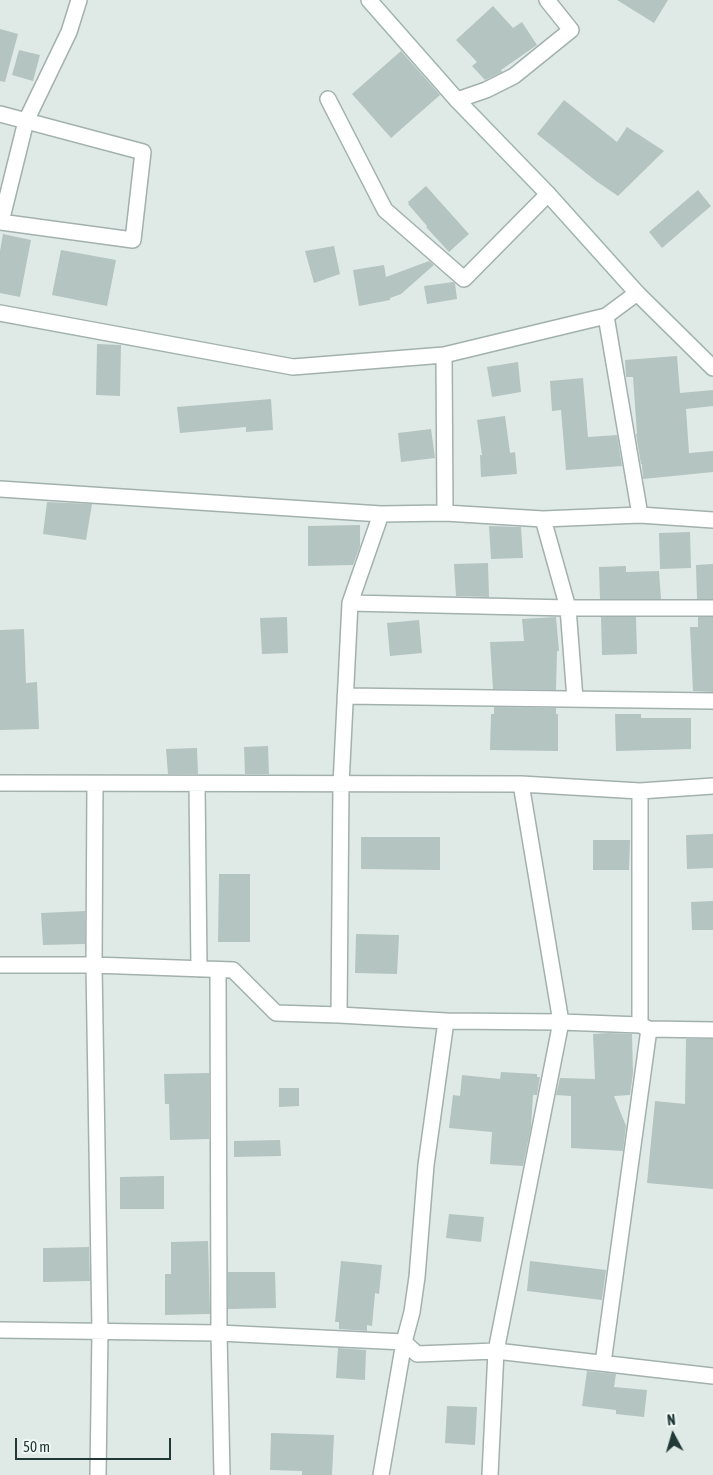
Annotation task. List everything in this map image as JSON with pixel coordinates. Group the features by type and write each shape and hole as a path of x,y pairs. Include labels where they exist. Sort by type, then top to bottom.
{"street":[{"path":"0,114 26,121 143,152 133,240 0,222 26,121 69,32 79,0"},
{"path":"369,0 457,100 548,194 637,293 713,368"},
{"path":"457,100 486,90 514,76 571,30 548,0"},
{"path":"328,99 385,210 464,279 548,194"},
{"path":"0,313 293,367 444,355 606,316 637,293"},
{"path":"606,316 640,515"},
{"path":"444,355 445,513"},
{"path":"0,489 381,514 445,513 543,518 640,515 713,520"},
{"path":"339,1015 341,784 350,603 381,514"},
{"path":"543,518 568,608 575,699"},
{"path":"350,603 568,608 713,608"},
{"path":"345,696 713,702"},
{"path":"0,784 521,784 640,791 713,786"},
{"path":"95,784 94,965 100,1331 98,1475"},
{"path":"197,784 199,969"},
{"path":"490,1475 496,1351 561,1022 521,784"},
{"path":"603,1363 645,1027 640,791"},
{"path":"0,965 94,965 233,970 276,1013 446,1021 561,1022 713,1030"},
{"path":"218,970 219,1333 222,1475"},
{"path":"381,1475 404,1342 412,1312 418,1277 426,1164 446,1021"},
{"path":"0,1330 219,1333 404,1342 417,1354 496,1351 713,1376"}],"building":[{"path":"617,0 668,0 654,23"},
{"path":"493,6 513,28 522,22 537,45 501,70 502,72 485,80 472,66 477,62 456,40"},
{"path":"0,29 18,34 5,82 0,81"},
{"path":"19,50 40,55 33,81 12,75"},
{"path":"401,51 440,95 391,138 352,94"},
{"path":"564,100 617,142 627,127 664,151 618,196 537,134"},
{"path":"426,186 469,234 449,252 408,204"},
{"path":"698,190 711,206 662,248 649,232"},
{"path":"3,234 31,240 20,297 0,293 0,251"},
{"path":"334,246 340,274 314,283 305,251"},
{"path":"61,250 116,260 107,306 52,295"},
{"path":"429,261 434,265 401,294 390,298 390,300 359,306 353,270 384,265 386,277"},
{"path":"455,283 457,299 427,304 424,286"},
{"path":"97,344 121,345 120,396 96,395"},
{"path":"677,356 680,393 713,390 713,406 686,409 689,453 713,451 713,472 643,479 636,434 633,377 626,377 625,360"},
{"path":"518,362 521,392 492,397 487,367"},
{"path":"583,378 588,437 617,435 622,466 566,470 561,410 552,411 550,381"},
{"path":"271,399 273,430 246,432 246,427 180,433 177,407"},
{"path":"505,416 510,453 515,452 517,474 481,477 480,455 482,455 477,420"},
{"path":"431,429 435,458 401,462 398,433"},
{"path":"47,502 92,504 86,540 43,534"},
{"path":"360,525 360,546 353,565 308,566 308,526"},
{"path":"489,526 521,527 523,558 491,559"},
{"path":"690,532 691,568 660,569 659,533"},
{"path":"488,563 489,597 456,596 454,564"},
{"path":"713,564 713,599 697,599 696,565"},
{"path":"626,566 626,572 659,571 661,599 600,599 599,567"},
{"path":"287,617 288,653 262,654 260,618"},
{"path":"556,617 559,651 557,651 556,690 493,689 490,642 524,641 522,619"},
{"path":"601,617 636,617 637,654 602,655"},
{"path":"698,617 713,617 713,692 693,691 690,627 698,627"},
{"path":"419,620 422,653 390,656 387,623"},
{"path":"24,629 26,683 37,682 39,729 0,730 0,630"},
{"path":"494,707 556,708 556,714 558,714 558,751 490,750 491,714 494,714"},
{"path":"615,714 641,714 641,718 691,718 691,749 616,751"},
{"path":"268,746 269,774 245,774 244,747"},
{"path":"197,748 198,774 168,774 166,749"},
{"path":"713,834 713,868 687,869 686,835"},
{"path":"361,837 440,837 440,870 361,869"},
{"path":"593,840 630,840 629,870 593,870"},
{"path":"219,874 250,874 250,942 218,942"},
{"path":"713,901 713,930 692,930 691,902"},
{"path":"85,911 85,944 43,945 41,913"},
{"path":"356,934 399,935 397,974 355,973"},
{"path":"593,1034 632,1034 633,1073 630,1095 614,1096 626,1126 623,1151 571,1148 571,1096 556,1095 560,1078 595,1079"},
{"path":"686,1039 713,1039 713,1189 647,1183 655,1101 685,1104"},
{"path":"501,1072 537,1074 537,1077 540,1077 537,1095 533,1095 531,1127 523,1166 490,1164 492,1132 449,1128 453,1095 460,1096 462,1075 500,1079"},
{"path":"209,1073 209,1139 170,1140 169,1104 165,1104 164,1074"},
{"path":"279,1088 299,1088 299,1106 279,1107"},
{"path":"280,1140 281,1156 234,1157 234,1141"},
{"path":"164,1176 164,1209 120,1209 120,1177"},
{"path":"449,1214 484,1217 481,1242 446,1238"},
{"path":"208,1241 210,1314 165,1315 165,1274 171,1274 171,1242"},
{"path":"89,1247 90,1281 43,1282 43,1248"},
{"path":"341,1261 382,1265 379,1294 375,1293 372,1326 367,1325 367,1331 339,1329 339,1322 335,1322"},
{"path":"530,1261 606,1270 602,1300 527,1291"},
{"path":"228,1272 275,1272 276,1308 228,1309"},
{"path":"338,1348 366,1350 365,1380 336,1378"},
{"path":"587,1371 616,1374 614,1387 647,1390 644,1417 616,1414 616,1410 582,1406"},
{"path":"447,1406 477,1407 475,1445 445,1443"},
{"path":"271,1433 334,1435 332,1475 302,1475 302,1471 270,1470"}]}
